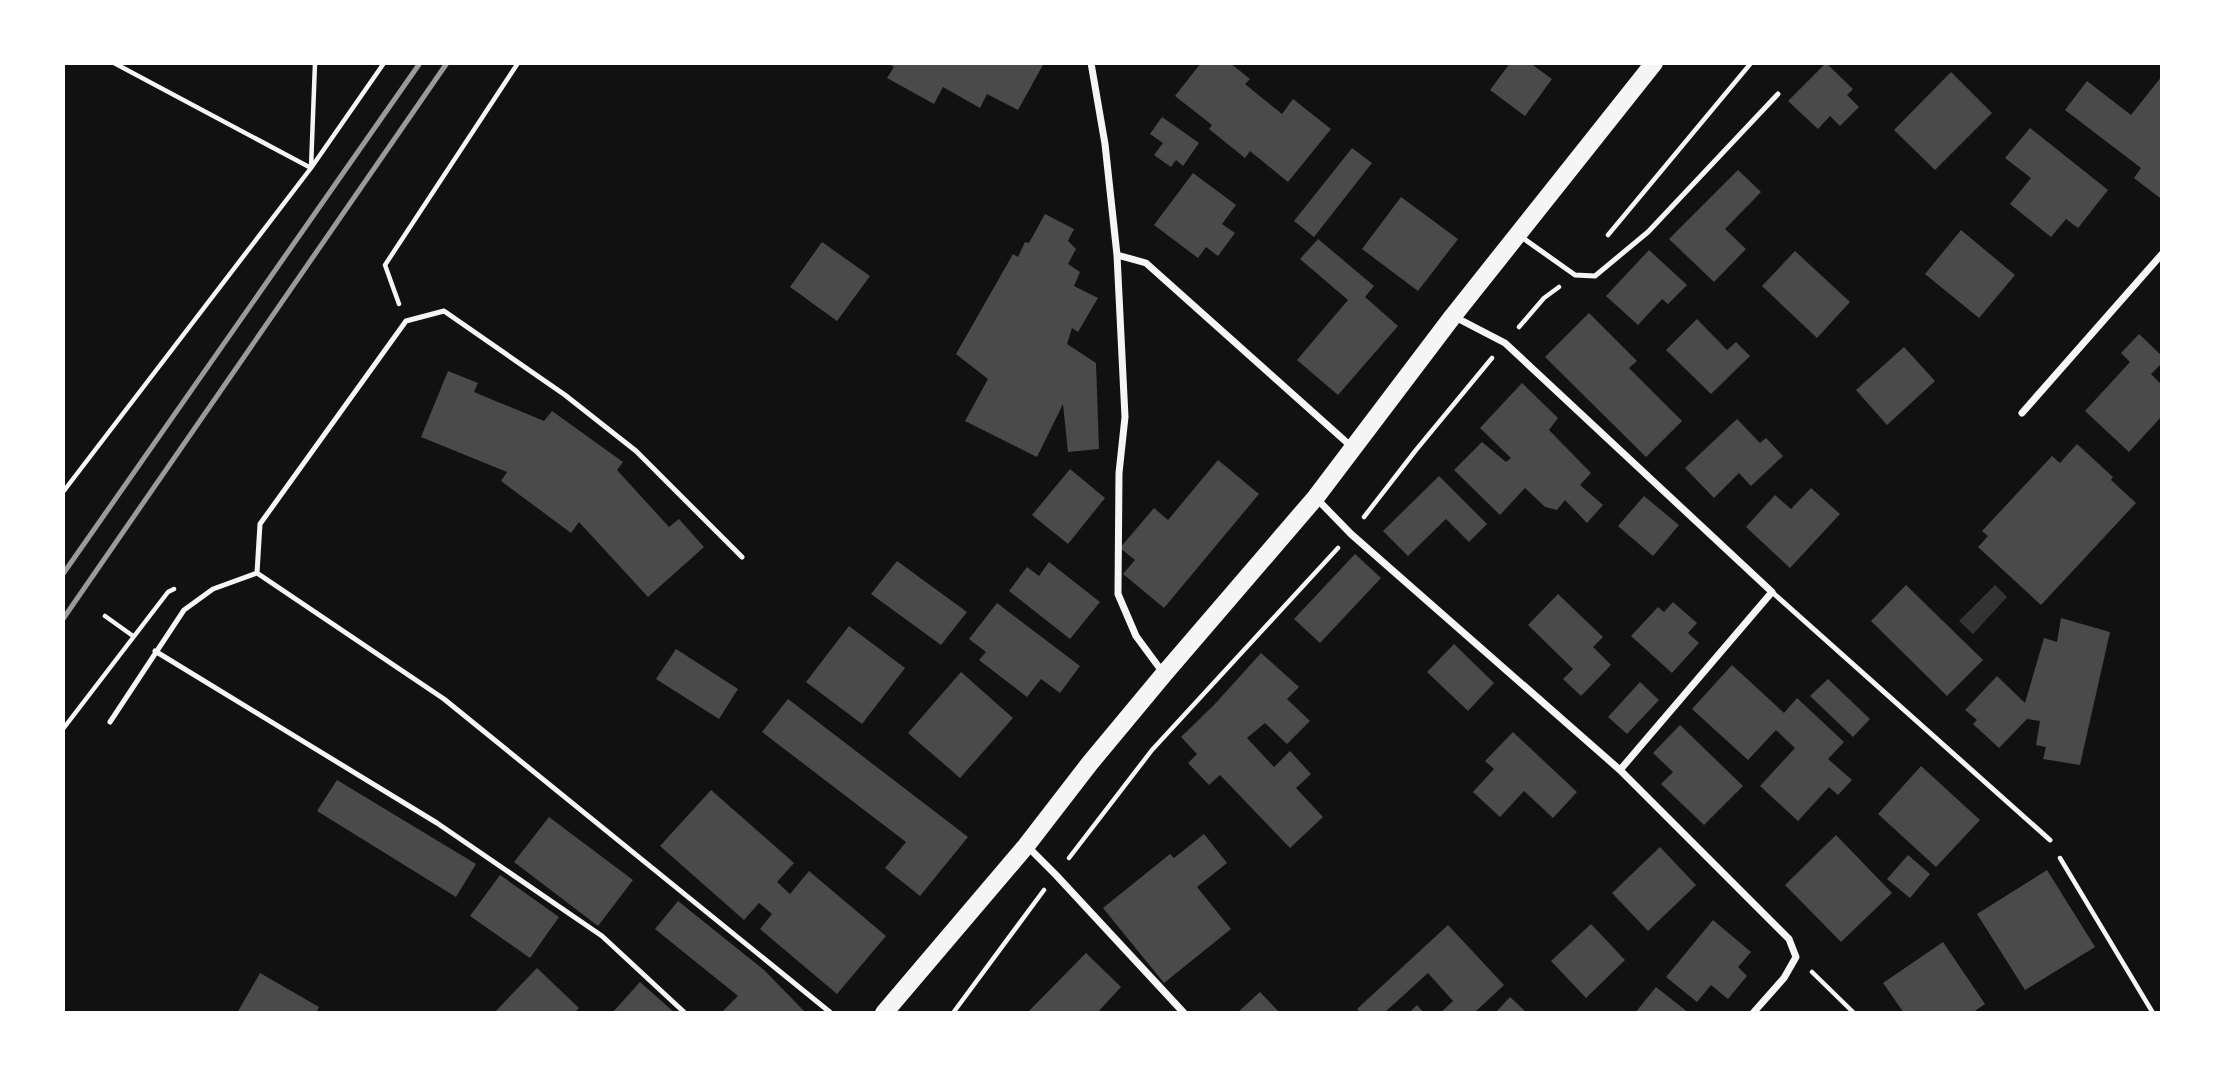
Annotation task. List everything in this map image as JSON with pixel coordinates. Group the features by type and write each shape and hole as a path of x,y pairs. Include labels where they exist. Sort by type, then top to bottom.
{"main road":[{"path":"884,1013 1026,846 1164,674 1316,497 1453,316 1654,63"}],"street":[{"path":"1091,63 1105,144 1117,255 1125,417 1119,473 1118,594 1136,636 1164,674"},
{"path":"2022,413 2162,254"},
{"path":"1117,255 1146,263 1353,449"},
{"path":"1453,316 1505,343 1772,592 1620,770"},
{"path":"1316,497 1351,534 1620,770 1789,939 1796,957 1784,978 1753,1013"},
{"path":"1026,846 1184,1013"}],"lane":[{"path":"1518,234 1575,275 1595,276 1648,232 1779,94"},
{"path":"257,573 260,524 406,321 444,311 565,395 636,451 742,557"},
{"path":"110,722 184,610 213,589 257,573"},
{"path":"257,573 444,699 831,1013"},
{"path":"1772,592 2050,841"},
{"path":"155,651 437,823 601,936 685,1013"}],"path":[{"path":"114,63 311,169"},
{"path":"311,169 315,63"},
{"path":"63,492 311,169 384,63"},
{"path":"406,321 386,265 518,63"},
{"path":"953,1013 1152,750 1351,534 1416,450 1505,343 1544,298 1575,275 1751,63"},
{"path":"105,616 155,651"},
{"path":"2050,841 2153,1013"},
{"path":"1796,957 1854,1013"}],"shaded area":[{"path":"1995,585 2007,597 1973,634 1959,621"}],"building":[{"path":"886,63 1044,63 1018,110 987,94 980,108 943,87 934,104 887,78 894,67"},
{"path":"1201,63 1230,63 1250,79 1245,84 1282,114 1293,99 1331,129 1288,182 1250,151 1245,158 1209,129 1212,125 1175,96"},
{"path":"1510,63 1530,63 1552,79 1525,116 1490,90"},
{"path":"1826,63 1853,89 1847,95 1859,107 1840,126 1830,116 1818,129 1788,101"},
{"path":"1951,72 1992,113 1935,170 1894,130"},
{"path":"2162,76 2160,198 2134,178 2141,168 2065,110 2087,81 2131,115"},
{"path":"1162,117 1199,143 1183,166 1176,160 1171,167 1154,155 1163,143 1150,134"},
{"path":"2030,128 2108,190 2078,228 2066,219 2051,237 2010,204 2031,178 2005,158"},
{"path":"1352,148 1372,163 1314,237 1294,221"},
{"path":"1738,170 1761,192 1725,229 1746,249 1714,282 1669,239"},
{"path":"1193,173 1236,205 1222,224 1235,233 1218,256 1206,247 1198,258 1154,225"},
{"path":"1401,197 1458,239 1418,291 1362,249"},
{"path":"1045,214 1074,229 1068,241 1076,249 1068,264 1080,272 1074,286 1098,298 1078,332 1072,328 1067,344 1096,363 1099,449 1068,452 1063,404 1037,457 965,421 988,379 956,354 1013,254 1018,257"},
{"path":"1961,230 2015,275 1979,318 1925,274"},
{"path":"1318,239 1374,286 1365,297 1398,326 1338,395 1297,360 1348,300 1300,259"},
{"path":"822,242 870,276 837,321 790,287"},
{"path":"1649,250 1687,285 1668,304 1662,299 1638,325 1606,296"},
{"path":"1795,251 1850,302 1817,338 1762,286"},
{"path":"1589,313 1637,361 1629,368 1682,421 1646,457 1545,357"},
{"path":"1697,319 1727,350 1736,342 1750,356 1711,394 1666,350"},
{"path":"2139,334 2162,356 2162,363 2151,374 2162,385 2162,416 2129,452 2085,411 2130,362 2121,353"},
{"path":"1904,347 1935,381 1887,425 1856,390"},
{"path":"448,371 478,383 474,392 544,421 552,411 623,462 617,470 669,527 679,519 704,547 648,597 579,522 571,533 501,481 507,472 421,437"},
{"path":"1522,383 1558,418 1549,430 1591,473 1580,485 1603,505 1587,523 1565,500 1557,510 1545,507 1525,488 1500,515 1454,470 1482,442 1506,462 1511,458 1480,428"},
{"path":"1737,419 1760,443 1766,438 1783,456 1751,486 1739,473 1714,498 1685,468"},
{"path":"2077,444 2113,477 2111,480 2136,503 2041,605 1978,547 1988,536 1982,531 2052,456 2060,463"},
{"path":"1218,460 1259,494 1164,608 1123,574 1135,560 1120,548 1154,508 1168,520"},
{"path":"1070,469 1105,498 1068,544 1032,515"},
{"path":"1439,476 1487,524 1469,542 1446,519 1408,556 1383,531"},
{"path":"1811,488 1840,514 1790,568 1746,527 1775,495 1791,509"},
{"path":"1644,496 1679,525 1653,556 1618,526"},
{"path":"1355,554 1381,578 1320,643 1294,619"},
{"path":"897,561 967,612 941,645 871,594"},
{"path":"1049,562 1100,602 1070,639 1009,591 1027,567 1039,576"},
{"path":"1906,585 1983,660 1947,696 1871,621"},
{"path":"1558,594 1603,637 1593,647 1611,665 1581,696 1563,679 1573,669 1528,625"},
{"path":"1673,602 1697,623 1688,633 1699,643 1672,673 1631,636 1658,607 1664,612"},
{"path":"997,603 1080,666 1060,693 1041,679 1027,697 979,660 986,652 969,639"},
{"path":"2061,618 2110,632 2080,765 2043,759 2046,747 2036,745 2040,721 2027,719 1999,748 1973,724 1977,720 1965,710 1997,676 2025,703 2044,638 2057,642"},
{"path":"849,626 905,668 862,724 806,682"},
{"path":"1454,644 1494,683 1468,711 1427,672"},
{"path":"676,649 738,689 719,719 656,679"},
{"path":"1261,653 1299,687 1287,699 1310,721 1287,744 1265,723 1247,738 1274,767 1290,751 1311,774 1296,788 1323,817 1290,848 1220,775 1209,785 1188,763 1197,754 1181,737"},
{"path":"1732,665 1784,713 1797,698 1844,742 1828,759 1852,780 1838,795 1829,787 1798,821 1760,786 1795,748 1776,730 1748,760 1692,709"},
{"path":"961,672 1013,718 960,778 908,733"},
{"path":"1828,679 1870,719 1853,737 1810,696"},
{"path":"1640,682 1659,700 1627,734 1608,717"},
{"path":"788,699 968,837 920,896 885,868 906,842 762,732"},
{"path":"1680,725 1743,786 1704,825 1661,784 1673,772 1653,753"},
{"path":"1513,732 1577,792 1553,818 1524,791 1500,817 1473,792 1494,769 1485,761"},
{"path":"1921,766 1980,820 1936,867 1878,814"},
{"path":"337,780 476,864 456,897 317,811"},
{"path":"711,790 794,863 777,882 790,894 809,871 886,936 837,994 760,929 772,914 759,903 744,920 660,846"},
{"path":"549,817 633,880 598,926 514,862"},
{"path":"1204,834 1227,863 1197,887 1231,929 1164,983 1103,908 1170,854 1174,858"},
{"path":"1836,835 1892,893 1841,942 1785,885"},
{"path":"1660,847 1696,885 1648,931 1612,893"},
{"path":"1908,855 1930,874 1910,898 1887,879"},
{"path":"2047,870 2095,947 2025,990 1977,914"},
{"path":"500,875 559,917 530,958 470,916"},
{"path":"678,901 764,970 806,1013 721,1013 738,996 655,929"},
{"path":"1713,920 1751,952 1738,967 1747,976 1728,999 1711,985 1697,1002 1666,977"},
{"path":"1591,924 1625,960 1586,998 1551,961"},
{"path":"1448,925 1504,985 1474,1013 1440,1013 1453,1001 1428,973 1384,1013 1361,1013 1357,1009"},
{"path":"1943,942 1985,1004 1972,1013 1904,1013 1883,983"},
{"path":"1086,953 1121,987 1097,1013 1027,1013"},
{"path":"537,968 579,1008 574,1013 494,1013"},
{"path":"260,973 319,1007 316,1013 237,1013"},
{"path":"640,982 675,1013 612,1013"},
{"path":"1656,987 1689,1013 1635,1013"},
{"path":"1260,992 1280,1013 1237,1013"},
{"path":"1510,997 1527,1013 1495,1013"},
{"path":"1417,1005 1424,1013 1409,1013"}],"railway":[{"path":"63,574 420,63"},
{"path":"63,619 447,63"}]}
